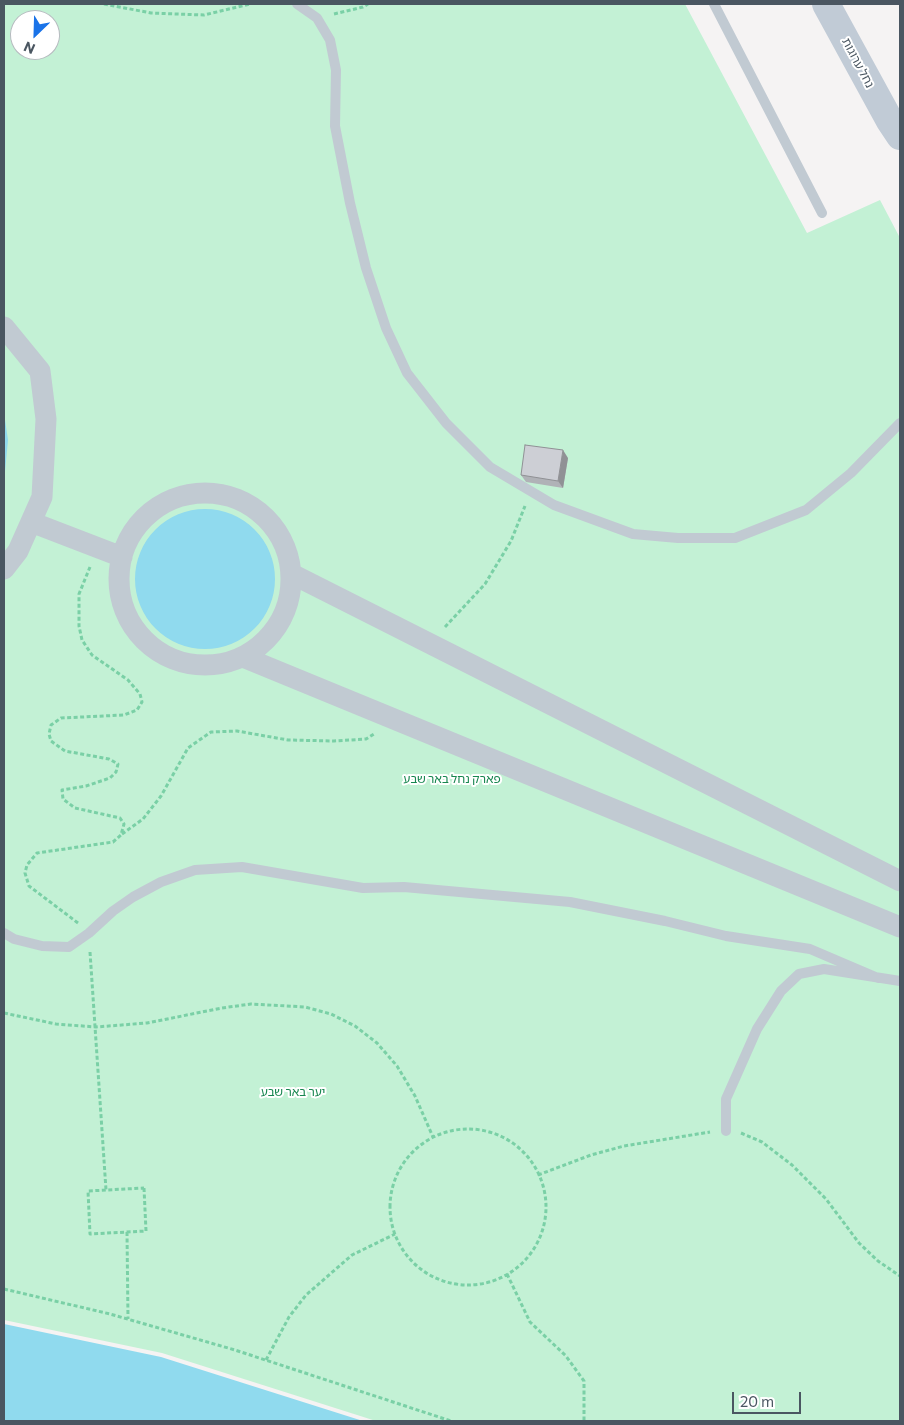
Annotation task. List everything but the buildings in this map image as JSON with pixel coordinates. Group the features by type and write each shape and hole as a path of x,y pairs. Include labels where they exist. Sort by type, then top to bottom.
{"street":[{"name":"נחל ערוגות","path":"826,4 895,129 900,149"},
{"path":"4,327 40,371 46,419 42,497 18,551 4,569"},
{"path":"214,494 240,500 264,516 280,536 288,555 292,574 289,601 278,627 259,647 243,657 224,664 197,665 170,658 147,643 130,622 121,597 119,577 122,557 133,532 162,504 187,495 214,494"},
{"path":"31,522 122,557"},
{"path":"292,574 900,881"},
{"path":"243,657 900,927"}],"lane":[{"path":"297,4 317,18 330,40 336,70 335,126 366,268 386,328 407,373 446,423 490,467 554,505 633,534 678,538 735,538 806,510 851,472 900,423"},
{"path":"714,4 822,213"},
{"path":"4,933 14,939 42,946 69,947 89,934 113,910 134,896 161,882 195,870 242,867 363,888 404,887 570,902 665,921 726,936 810,949 878,978"},
{"path":"726,1131 726,1099 757,1029 781,991 799,974 824,969 900,981"}],"path":[{"path":"104,4 151,13 204,15 250,4"},
{"path":"317,18 363,7 368,4"},
{"path":"430,644 485,584 511,541 532,492"},
{"path":"98,548 79,594 79,626 82,640 92,655 128,680 140,694 142,702 137,710 124,715 61,718 51,725 49,734 51,741 65,751 109,759 118,764 116,772 110,778 86,786 62,790 63,799 75,808 120,818 124,824 122,835"},
{"path":"106,1190 89,934 69,914 29,886 25,874 27,865 37,853 113,842 143,819 161,796 188,748 211,732 237,731 288,740 334,741 366,739 400,721"},
{"path":"4,1012 56,1024 95,1027 147,1023 251,1004 305,1007 331,1014 355,1026 377,1043 397,1066 415,1096 433,1137"},
{"path":"463,1129 481,1130 499,1136 520,1149 538,1175 546,1202 543,1226 533,1250 526,1259 496,1279 472,1284 454,1283 436,1278 415,1264 407,1255 395,1234 390,1211 392,1187 396,1175 410,1154 433,1137 463,1129"},
{"path":"538,1175 583,1158 624,1146 667,1137 726,1131 755,1138 786,1160 820,1193 859,1243 878,1261 900,1276"},
{"path":"144,1188 146,1231 90,1234 88,1191 106,1190 144,1188"},
{"path":"127,1232 128,1319"},
{"path":"266,1360 289,1317 306,1295 352,1255 395,1234"},
{"path":"506,1274 530,1322 566,1356 584,1381 584,1421"},
{"path":"4,1289 128,1319 266,1360 452,1421"}],"green space":[{"name":"פארק נחל באר שבע","path":"4,4 685,4 807,233 880,200 900,238 900,1421 376,1421 162,1353 4,1320"}],"water":[{"path":"4,413 8,440 4,482"},
{"path":"205,509 232,515 244,521 254,530 263,540 269,552 275,579 269,606 263,618 254,628 244,637 232,643 205,649 178,643 166,637 156,628 147,618 141,606 135,579 141,552 147,540 156,530 166,521 178,515"},
{"path":"4,1324 161,1357 363,1421 4,1421"}],"park label":[{"name":"יער באר שבע","path":"293,1092"}]}
